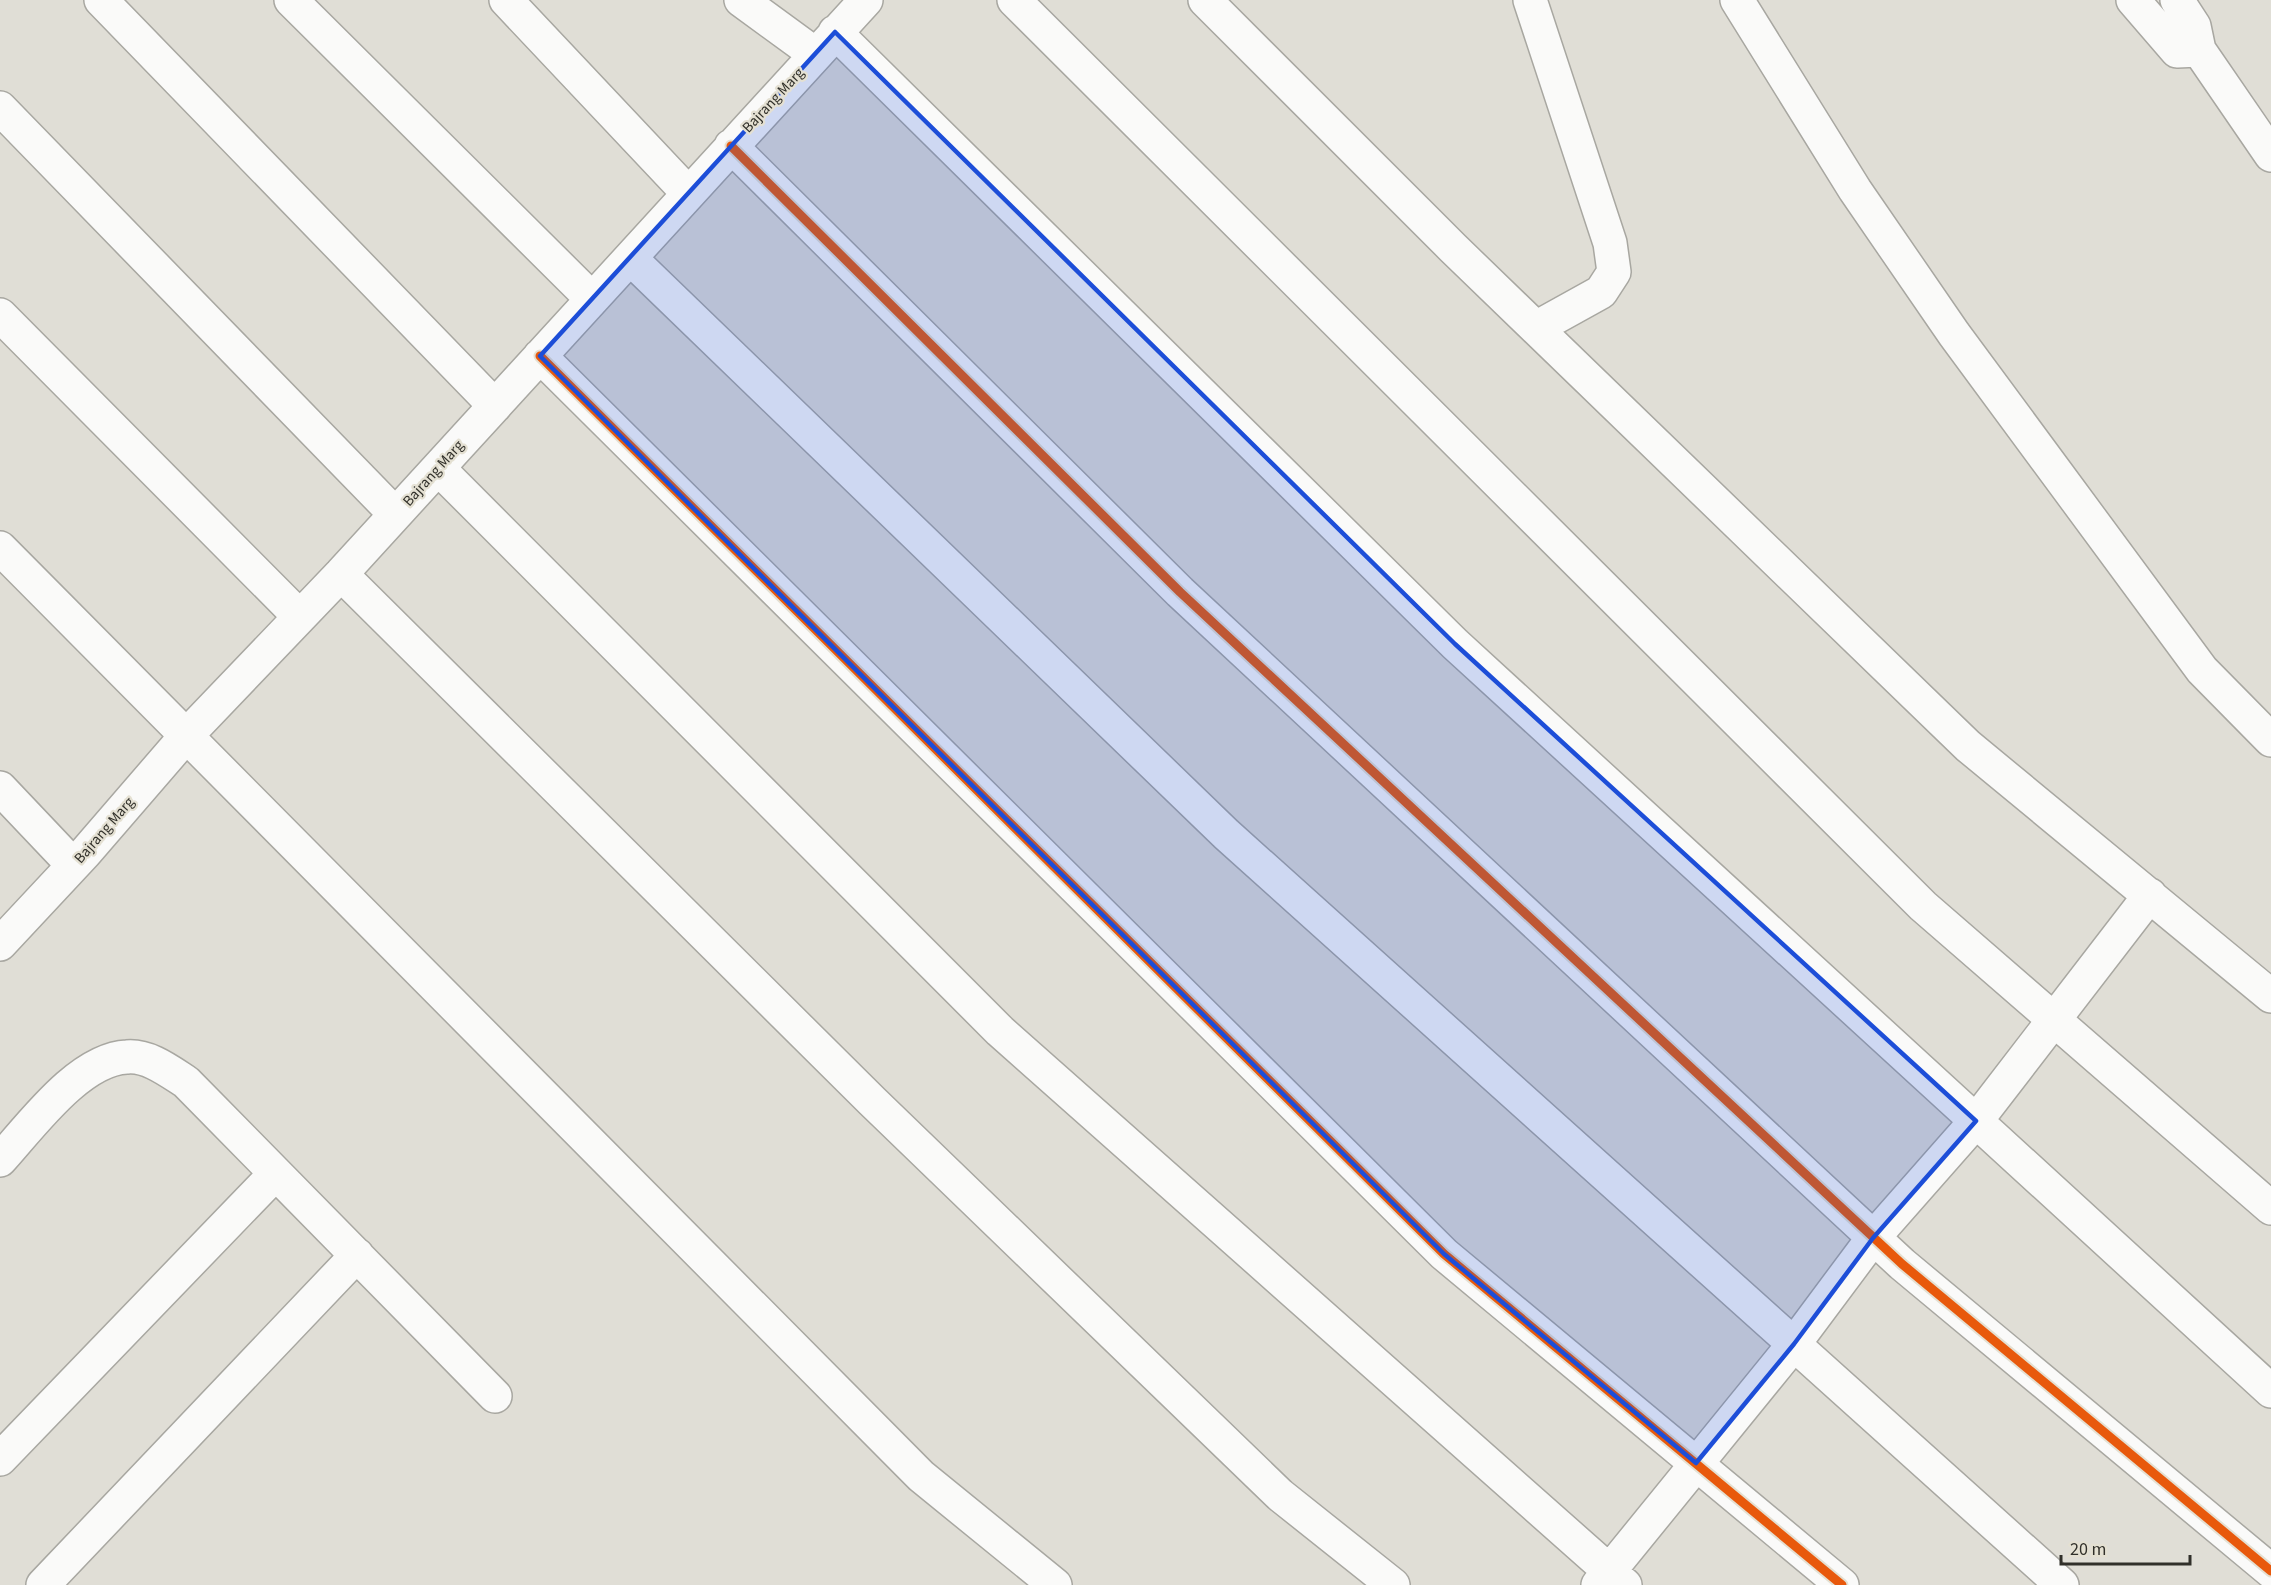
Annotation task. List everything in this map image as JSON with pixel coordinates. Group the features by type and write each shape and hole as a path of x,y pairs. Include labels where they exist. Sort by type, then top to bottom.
{"street":[{"path":"100,0 495,406"},
{"path":"291,0 592,299"},
{"path":"506,0 688,194"},
{"path":"741,0 825,43 1455,644 2271,1391"},
{"name":"Bajrang Marg","path":"0,944 186,736 341,574 866,0"},
{"path":"1014,0 1923,906 2271,1208"},
{"path":"1205,0 1536,328 1968,746 2271,996"},
{"path":"1530,0 1610,243 1614,272 1601,292 1536,328"},
{"path":"1737,0 1855,190 1954,334 2202,670 2271,740"},
{"path":"2133,0 2177,51 2199,50"},
{"path":"2177,0 2194,26 2199,50 2271,155"},
{"path":"0,108 395,514"},
{"path":"731,146 1180,592 1902,1264 2271,1571 2268,1585"},
{"path":"630,258 1226,834 2062,1585"},
{"path":"0,315 299,616"},
{"path":"540,356 1444,1254 1842,1585"},
{"path":"438,468 1000,1031 1611,1580 1696,1463 1794,1344 1874,1238 1976,1121 2150,895"},
{"path":"0,548 921,1476 1055,1585"},
{"path":"341,574 872,1101 1263,1479 1393,1585"},
{"path":"0,788 73,865"},
{"path":"0,1160 71,1083 100,1063 129,1056 158,1064 186,1082 495,1396"},
{"path":"0,1459 275,1174"},
{"path":"43,1585 357,1255"}],"highlighted area":[{"path":"835,32 1455,644 1976,1121 1873,1238 1794,1344 1696,1463 1444,1254 540,356"}],"cycle path":[{"path":"731,146 1180,592 1902,1264 2271,1571"},
{"path":"540,356 1444,1254 1842,1585"}]}
